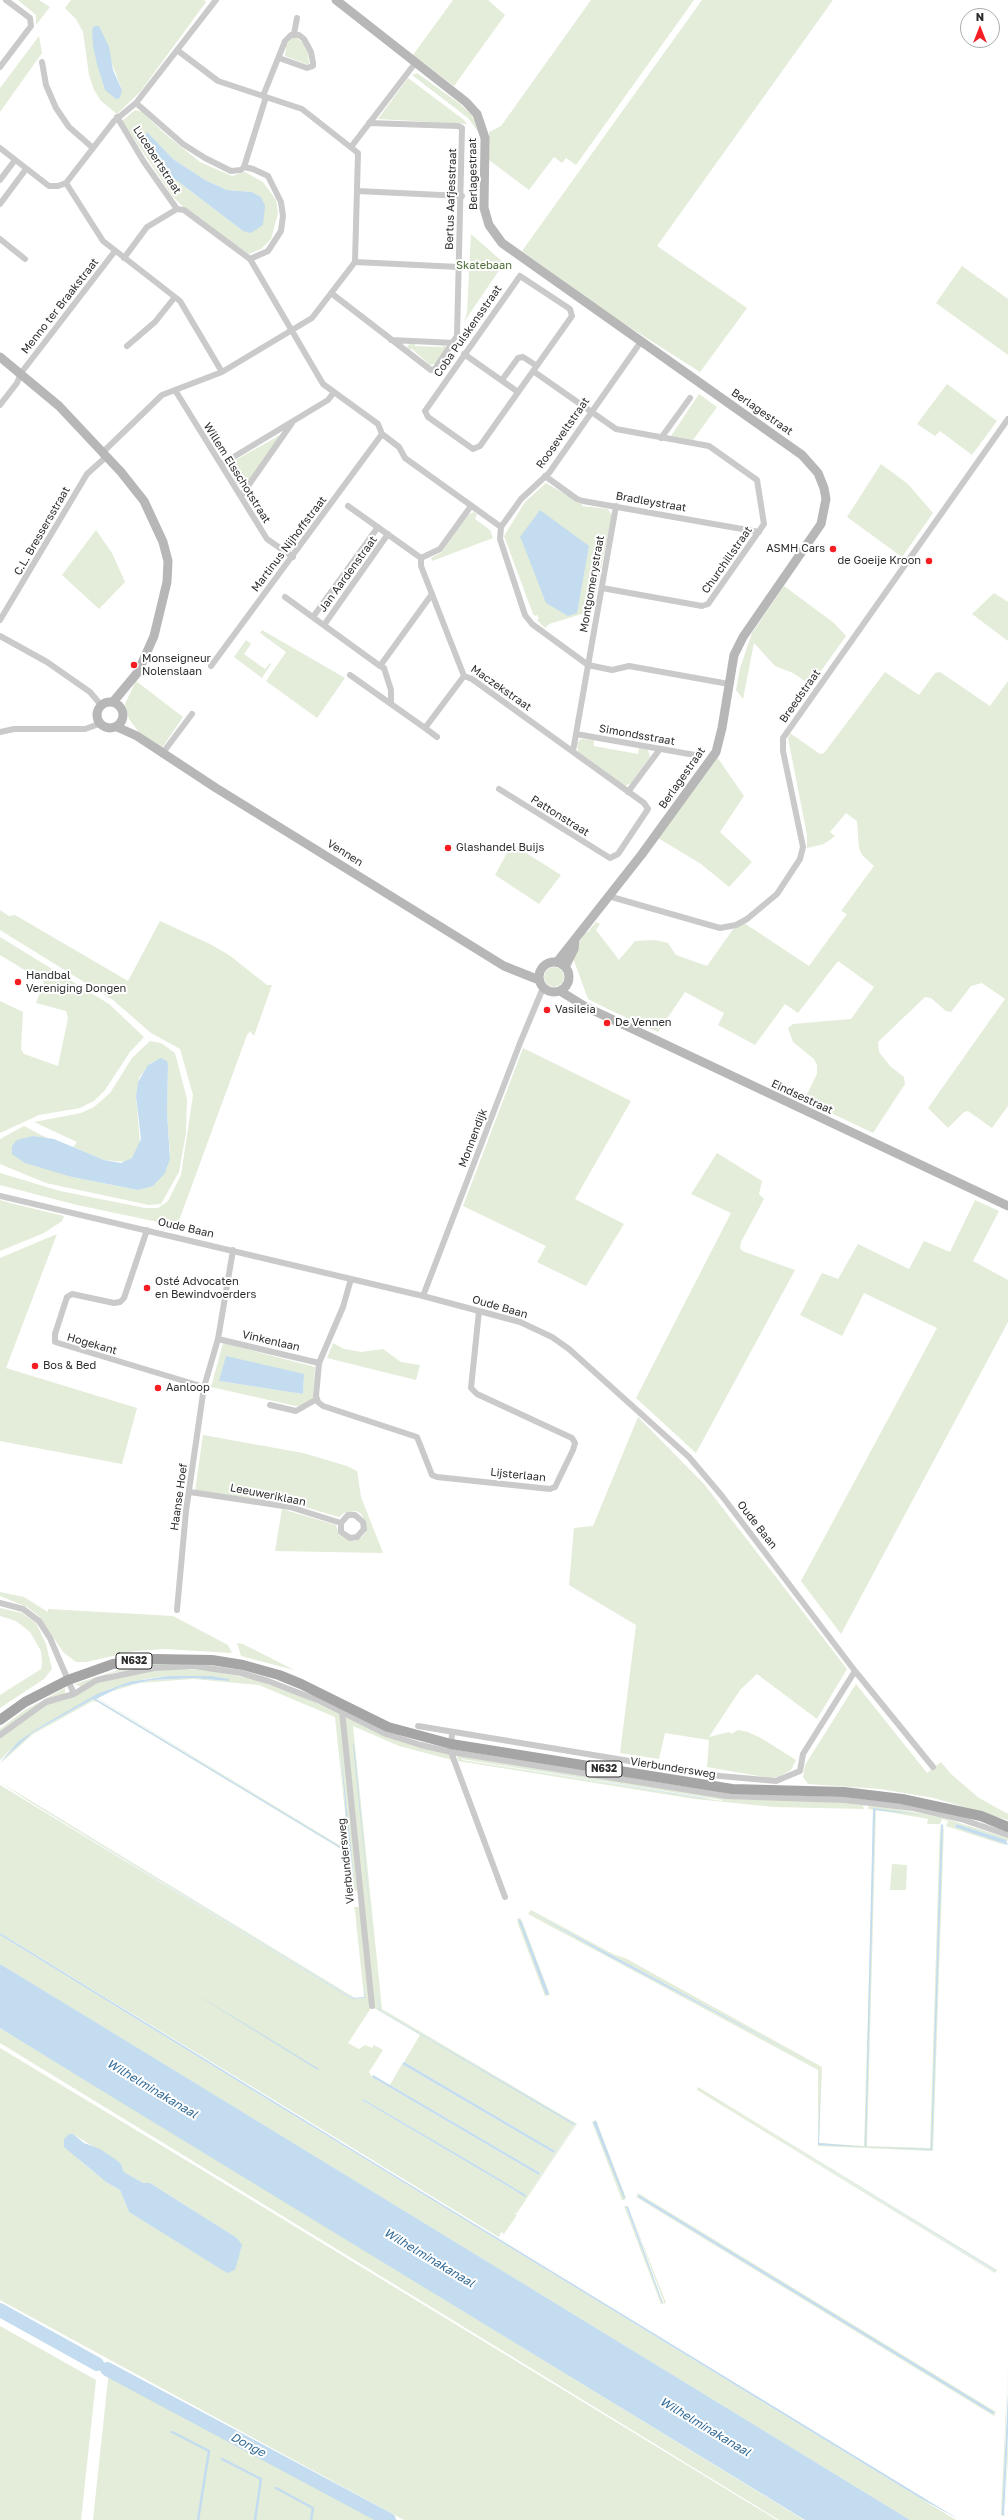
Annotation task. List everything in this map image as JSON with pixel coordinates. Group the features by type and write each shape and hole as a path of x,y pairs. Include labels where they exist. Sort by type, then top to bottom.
{"main road":[{"name":"Vierbundersweg","path":"0,1720 25,1702 68,1680 113,1664 154,1659 203,1659 260,1669 301,1684 341,1708 451,1748 732,1789 844,1792 902,1799 981,1816 1008,1827"}],"street":[{"path":"0,67 31,26 30,18 6,0"},
{"path":"0,148 49,186 58,186 66,183 117,117 136,103 216,0"},
{"name":"Berlagestraat","path":"336,0 466,102 480,120 485,138 484,208 486,218 495,234 510,249 640,343 802,455 818,472 824,488 826,499 821,524 743,637 734,655 722,728 716,752 642,854 575,940 561,965"},
{"path":"244,167 265,97 285,41 294,34 298,18"},
{"path":"279,58 306,68 313,66 310,48 304,39 294,34"},
{"path":"177,50 218,81 302,109 358,153 355,262 459,267"},
{"path":"42,62 46,85 56,108 69,127 93,148"},
{"path":"350,147 416,62"},
{"path":"136,103 183,144 205,158 231,171 241,170 244,167 254,168 268,176 281,202 283,216 281,231 276,242 268,251 250,259"},
{"name":"Lucebertstraat","path":"117,117 144,162 177,209 184,210 250,259 323,384 378,424 382,434 399,447 405,458 501,527"},
{"name":"Bertus Aafjesstraat","path":"368,123 458,126 462,128 462,196 457,336 454,342"},
{"path":"0,180 15,160"},
{"path":"0,204 26,169"},
{"path":"66,183 102,242 180,301 222,372"},
{"path":"357,191 462,196"},
{"path":"124,258 147,227 177,209"},
{"path":"0,240 25,259"},
{"name":"Menno ter Braakstraat","path":"0,405 17,383 21,373 115,251"},
{"name":"C.L. Bressersstraat","path":"0,620 87,474 156,399 222,372 312,318 355,262"},
{"name":"Coba Pulskensstraat","path":"518,392 477,449 470,447 425,413 425,408 520,276 573,312 535,369"},
{"path":"330,293 391,340 454,342"},
{"path":"127,346 155,322 175,297"},
{"name":"Coba Pulskensstraat","path":"391,340 433,370 454,342"},
{"name":"Rooseveltstraat","path":"501,527 520,499 546,476 590,411 640,343"},
{"path":"464,354 518,392 535,369"},
{"path":"0,357 21,373 58,406 105,454 147,507 163,542 168,561 166,592 154,636 138,672 126,688 113,702 101,705 96,714 99,724 108,729 117,727 123,719 121,707 126,688"},
{"name":"Churchillstraat","path":"502,380 518,358 523,357 535,369 616,429 709,446 757,480 764,524 708,604 702,606 602,588"},
{"name":"Willem Elsschotstraat","path":"175,390 217,461 222,464 267,539 293,557"},
{"path":"222,464 328,400 334,392"},
{"path":"661,438 690,398"},
{"name":"Breedstraat","path":"608,896 720,928 736,925 747,919 777,894 800,859 803,847 783,750 783,738 1008,419"},
{"path":"241,496 293,421"},
{"name":"Martinus Nijhoffstraat","path":"211,666 293,557 382,434"},
{"name":"Bradleystraat","path":"546,476 577,499 759,532"},
{"path":"348,506 421,558 440,549 471,506"},
{"name":"Montgomerystraat","path":"588,665 616,506"},
{"name":"Jan Aardenstraat","path":"313,617 378,527"},
{"path":"501,527 500,539 525,615 538,628 588,665 612,670 629,666 729,684"},
{"name":"Jan Aardenstraat","path":"324,625 388,534"},
{"name":"Maczekstraat","path":"421,558 421,566 464,676 472,679 647,806 647,814 618,854 610,858"},
{"path":"380,666 432,594"},
{"path":"284,597 384,668 392,690 391,704"},
{"path":"0,636 47,662 90,692 101,705"},
{"path":"573,751 588,665"},
{"path":"350,675 437,737"},
{"path":"425,728 464,676"},
{"path":"113,702 121,707"},
{"path":"162,754 192,714"},
{"name":"Vennen","path":"123,719 137,736"},
{"path":"0,732 14,729 85,729 99,724"},
{"name":"Vennen","path":"117,727 137,736 162,754 504,966 541,984"},
{"name":"Simondsstraat","path":"576,734 695,755"},
{"path":"628,792 660,749"},
{"name":"Pattonstraat","path":"499,789 610,858"},
{"path":"516,971 542,968 549,963 561,965 569,975 568,984 560,991 549,992 541,984 542,968"},
{"name":"Monnendijk","path":"423,1296 520,1043 541,984"},
{"name":"Eindsestraat","path":"568,984 586,1007"},
{"name":"Eindsestraat","path":"560,991 586,1007 1008,1206"},
{"name":"Oude Baan","path":"0,1196 423,1296 520,1322 552,1337 569,1349 659,1428 689,1457 722,1496 855,1671 933,1767"},
{"name":"Hogekant","path":"147,1230 124,1298 120,1302 114,1303 72,1294 67,1297 55,1334 55,1342 204,1387"},
{"name":"Haanse Hoef","path":"177,1610 190,1492 204,1387 218,1339 233,1250"},
{"path":"270,1405 296,1411 317,1399 319,1363 343,1307 351,1279"},
{"name":"Lijsterlaan","path":"317,1399 323,1406 418,1437 432,1475 437,1477 550,1489 555,1487 573,1450 575,1443 572,1438 477,1394 471,1388 479,1311"},
{"name":"Vinkenlaan","path":"218,1339 319,1363"},
{"name":"Leeuweriklaan","path":"190,1492 290,1507 341,1523"},
{"path":"0,1603 23,1609 39,1621 50,1638 74,1694"},
{"name":"Vierbundersweg","path":"0,1735 46,1702 74,1694 97,1680 154,1668 194,1666 241,1673 268,1681 341,1708 372,2006"},
{"name":"Vierbundersweg","path":"418,1726 452,1733 737,1778 776,1781 789,1774 797,1772 801,1767 803,1754 855,1671"},
{"path":"452,1733 451,1748 505,1897"},
{"name":"Vierbundersweg","path":"451,1748 726,1796 845,1800 913,1808 961,1819 1008,1835"}],"green space":[{"path":"18,0 39,0 50,7 36,25 36,15"},
{"path":"71,0 204,0 206,2 140,92 117,114 101,101 94,90 89,75 83,32 76,19 65,8","holes":["93,46 111,61 122,90"]},
{"path":"453,0 488,0 505,15 454,86 413,55"},
{"path":"591,0 694,0 576,165 566,158 562,163 554,157 529,190 489,160 489,132 501,126"},
{"path":"702,0 833,0 657,246 747,308 700,372 609,314 522,251"},
{"path":"39,36 42,53 0,112 0,88"},
{"path":"292,38 297,38 303,43 308,53 309,65 285,56 286,45"},
{"path":"417,73 460,104 472,115 479,133 468,118 412,75"},
{"path":"408,78 464,120 467,124 378,119"},
{"path":"135,110 142,112 164,133 200,162 232,176 245,172 263,182 276,200 278,213 271,239 261,249 249,254 189,212 173,197 122,121","holes":["148,133 173,159 205,180 227,190 252,192 261,197 243,231 171,176 145,139"]},
{"name":"Skatebaan","path":"471,234 504,263 464,322 467,313"},
{"path":"962,266 1008,299 1008,355 936,303"},
{"path":"410,344 415,344 415,346 443,347 443,345 447,347 437,363 430,365 412,349 409,350 407,346"},
{"path":"947,384 997,421 972,455 940,431 935,436 917,424"},
{"path":"699,394 717,407 693,440 671,436"},
{"path":"276,435 280,437 244,487 239,487 229,470 230,463 277,437"},
{"path":"881,464 908,484 933,513 902,557 847,517"},
{"path":"546,483 582,504 582,506 608,509 612,516 592,611 549,624 545,628 537,620 539,618 537,615 535,616 533,614 504,536 525,502"},
{"path":"474,512 477,514 475,519 490,530 493,538 432,561 431,558 442,552 468,515"},
{"path":"96,530 112,553 125,582 99,609 62,575"},
{"path":"784,586 834,623 846,636 811,685 793,673 775,666 754,643 743,699 736,690 740,668 752,633"},
{"path":"994,593 1008,602 1008,641 972,614"},
{"path":"262,630 345,678 317,718 266,681 286,652 260,633"},
{"path":"246,640 251,644 244,654 265,669 270,663 271,664 262,678 234,657"},
{"path":"885,672 919,695 935,673 940,672 990,706 1008,681 1008,1106 992,1128 968,1111 964,1112 948,1128 928,1108 1005,999 982,983 971,986 951,1012 946,1011 931,998 925,997 878,1042 879,1052 890,1066 904,1077 905,1084 873,1133 804,1100 817,1074 817,1065 814,1059 793,1042 788,1028 793,1024 851,1019 874,987 838,961 798,1013 785,1004 755,1045 718,1025 724,1013 685,992 658,1032 610,1010 588,999 573,958 584,933 588,932 596,922 600,924 596,930 619,960 635,941 655,940 668,943 676,955 707,966 736,925 744,923 809,966 847,914 841,911 874,866 862,855 859,848 857,821 846,813 830,832 835,836 824,844 807,848 807,835 788,738 790,733 820,754 824,753"},
{"path":"136,681 183,717 162,748 138,731 129,719 125,704"},
{"path":"581,739 594,740 594,746 638,754 639,748 648,750 650,757 631,783 625,786 578,752 577,743"},
{"path":"717,757 744,796 720,832 752,862 729,887 701,864 658,838"},
{"path":"512,844 561,875 539,904 495,875"},
{"path":"0,910 9,916 15,915 128,981 160,921 210,944 229,955 267,985 272,985 254,1036 250,1031 247,1035 177,1226 77,1205 0,1185 0,1173 60,1191 145,1208 158,1208 168,1201 181,1175 193,1095 180,1049 151,1033 113,1000 0,930"},
{"path":"0,937 109,1004 144,1037 130,1052 105,1090 94,1101 80,1108 39,1115 0,1133 0,1001 23,1012 21,1049 24,1054 58,1066 68,1018 66,1011 36,1003 44,982 0,955"},
{"path":"554,967 561,970 564,977 561,984 554,987 547,984 544,977 547,970"},
{"path":"150,1041 161,1043 175,1053 187,1099 186,1133 179,1172 161,1204 149,1205 46,1183 0,1164 0,1139 24,1126 49,1139 33,1136 12,1146 12,1151 72,1177 138,1190 156,1183 167,1168 170,1154 167,1112 168,1065 164,1059 150,1063 139,1078 136,1096 140,1143 132,1158 125,1162 104,1160 73,1147 77,1142 34,1122 81,1113 94,1107 110,1093 132,1058"},
{"path":"523,1048 631,1101 575,1199 624,1224 586,1286 537,1262 546,1246 463,1206"},
{"path":"717,1153 762,1181 759,1194 764,1199 741,1242 740,1248 742,1251 795,1270 696,1453 636,1398 731,1213 691,1194"},
{"path":"0,1200 64,1216 62,1221 44,1233 0,1251"},
{"path":"975,1200 999,1211 973,1261 1008,1280 1008,1322 841,1634 801,1581 937,1328 864,1293 842,1336 800,1315 822,1273 838,1279 858,1244 909,1269 924,1241 950,1252"},
{"path":"57,1234 6,1368 137,1408 122,1464 0,1441 0,1258"},
{"path":"223,1343 315,1367 313,1398 300,1407 211,1387","holes":["304,1374 303,1394 219,1381"]},
{"path":"333,1343 344,1349 361,1352 383,1349 401,1362 420,1365 416,1380 327,1358"},
{"path":"638,1417 704,1484 847,1669 817,1719 757,1674 740,1690 709,1737 729,1732 731,1734 738,1730 748,1732 761,1738 796,1760 791,1770 779,1777 770,1778 707,1767 709,1740 665,1733 659,1759 620,1753 636,1625 569,1585 574,1528 593,1526"},
{"path":"203,1435 303,1453 347,1466 357,1471 361,1497 383,1553 275,1551 282,1509 336,1525 339,1535 348,1540 355,1541 362,1537 366,1532 366,1521 360,1513 356,1511 344,1513 339,1517 291,1503 195,1491"},
{"path":"0,1592 24,1597 48,1612 48,1609 173,1616 228,1645 232,1653 164,1649 135,1651 86,1662 76,1662 63,1652 39,1616 27,1607 0,1596"},
{"path":"0,1608 22,1613 36,1623 46,1644 52,1669 44,1679 0,1708 0,1695 41,1669 42,1662 41,1651 30,1632 16,1621 0,1616"},
{"path":"237,1643 243,1644 294,1670 241,1656"},
{"path":"160,1663 211,1665 240,1670 160,1665 112,1673 81,1687 75,1684 118,1670"},
{"path":"172,1669 206,1670 253,1679 309,1699 341,1715 359,1888 353,1892 349,1854 98,1702 93,1701 33,1734 0,1764 10,1751 32,1733 93,1699 112,1709 350,1854 355,1888 339,1744 350,1853 96,1698 120,1687 152,1680 193,1678 229,1681 229,1679 169,1676 145,1679 109,1689 38,1728 9,1751 0,1760 0,1738 48,1704 68,1699 95,1683 139,1672","holes":["193,1679 259,1685 335,1717 349,1851 97,1698 110,1692 139,1683"]},
{"path":"856,1684 927,1773 941,1762 951,1774 979,1798 1008,1814 1008,1820 934,1798 881,1789 808,1784 803,1777 805,1765"},
{"path":"65,1688 65,1694 45,1700 0,1732 0,1729 25,1710"},
{"path":"345,1717 449,1754 452,1760 399,1746 353,1726 382,2009 577,2124 517,2213 514,2213 517,2215 504,2234 501,2232 499,2237 963,2520 0,1933 0,1785 352,1999 365,1998 354,1907 361,1909 371,2008 348,2043 359,2049 365,2045 372,2048 374,2045 383,2050 369,2072 372,2077 539,2175 540,2173 390,2085 402,2064 554,2153 555,2151 404,2062 420,2035 374,2008","holes":["354,1750 376,1973 376,1974","377,1989 380,2010 575,2125 518,2211 574,2125 379,2010","363,2099 526,2195 516,2191 362,2100"]},
{"path":"457,1755 740,1799 844,1802 863,1805 864,1809 774,1807 695,1799 458,1761","holes":["462,1759 722,1800 722,1801"]},
{"path":"0,1782 355,1998 352,1998 27,1800"},
{"path":"869,1804 940,1817 1008,1838 1008,1841 956,1824 955,1827 998,1841 1008,1846 946,1826 948,1821 942,1819 940,1824 941,1839 944,1825 933,2151 818,2146 818,2070 528,1914 531,1910 615,1955 625,1958 822,2067 819,2143 864,2146 874,1810 868,1809","holes":["876,1810 928,1819 927,1824 940,1824 930,2148 867,2146","531,1912 660,1981 813,2064 610,1957"]},
{"path":"892,1864 907,1865 906,1890 890,1890"},
{"path":"520,1918 550,1995 545,1996 518,1924 517,1919"},
{"path":"0,1935 956,2520 910,2520 0,1964"},
{"path":"0,2028 804,2520 779,2520 0,2043"},
{"path":"0,2048 777,2520 404,2520 0,2300","holes":["73,2134 121,2164 124,2172 143,2183 150,2183 237,2238 241,2249 233,2271 226,2272 129,2212 120,2190 106,2182 78,2159"]},
{"path":"698,2087 997,2270 995,2273 697,2090","holes":["699,2089 995,2270 994,2271"]},
{"path":"596,2120 626,2198 624,2200 622,2200 592,2122"},
{"path":"638,2193 996,2412 994,2416 636,2197","holes":["639,2195 993,2413 638,2197"]},
{"path":"624,2206 628,2206 666,2303 661,2304","holes":["628,2207 664,2302 663,2303 626,2208"]},
{"path":"0,2326 96,2380 81,2520 0,2520"},
{"path":"1008,2364 1003,2514 1005,2515 1001,2515"},
{"path":"109,2370 334,2495 382,2520 93,2520"},
{"path":"1008,2431 1008,2456 1005,2515"}],"water":[{"path":"94,26 99,26 109,47 113,70 122,90 120,98 116,99 105,90 93,46 92,30"},
{"path":"148,133 173,159 205,180 227,190 252,192 261,197 265,206 263,225 251,233 243,231 171,176 145,139 144,134"},
{"path":"540,510 589,546 577,613 568,616 546,603 520,537"},
{"path":"161,1058 167,1061 168,1065 167,1112 170,1159 165,1173 153,1186 138,1190 72,1177 25,1163 12,1154 12,1146 17,1140 33,1136 54,1139 104,1160 121,1163 132,1158 141,1139 136,1096 138,1082 148,1065"},
{"path":"226,1356 304,1374 303,1394 219,1381"},
{"path":"169,1676 210,1676 229,1679 229,1681 193,1678 152,1680 120,1687 96,1699 349,1852 340,1743 355,1888 350,1854 93,1699 32,1733 0,1762 19,1741 38,1728 97,1694 129,1682"},
{"path":"353,1744 354,1744 376,1974"},
{"path":"462,1759 711,1799 701,1798"},
{"path":"0,1784 352,1998 364,1997 364,1986 365,1998 352,1999"},
{"path":"873,1808 922,1815 875,1810 866,2147 931,2149 941,1824 943,1825 932,2150 819,2145 818,2144 821,2070 819,2143 865,2147"},
{"path":"956,1824 1006,1840 1008,1845 955,1827"},
{"path":"531,1912 660,1981 813,2064 610,1957"},
{"path":"518,1919 521,1921 549,1994 546,1995"},
{"path":"0,1933 960,2520 920,2498 249,2088 0,1935"},
{"name":"Wilhelminakanaal","path":"0,1964 910,2520 805,2520 91,2084 0,2028"},
{"path":"187,1989 262,2034 319,2069 318,2070"},
{"path":"377,1989 380,2010 575,2124 518,2211 574,2125 379,2010"},
{"path":"404,2062 555,2151 554,2153 402,2064"},
{"path":"373,2075 540,2173 539,2175 372,2077"},
{"path":"363,2099 526,2195 525,2197 362,2100"},
{"path":"742,2116 995,2270 995,2271"},
{"path":"596,2121 625,2197 624,2199 593,2122"},
{"path":"69,2134 73,2134 84,2143 100,2149 121,2164 124,2172 143,2183 150,2183 237,2238 242,2245 235,2270 227,2273 129,2212 120,2190 106,2182 64,2147 64,2139"},
{"path":"639,2195 994,2412 993,2414 638,2197"},
{"path":"626,2207 628,2207 663,2303 662,2303"},
{"path":"1008,2393 1008,2431 1004,2515 1002,2515"}],"waterway":[{"name":"Donge","path":"0,2310 97,2364"},
{"name":"Donge","path":"107,2369 389,2520"},
{"path":"172,2432 209,2451 198,2520"},
{"path":"222,2459 261,2479 255,2520"},
{"path":"276,2488 313,2508 311,2520"}],"place":[{"name":"ASMH Cars","path":"833,549"},
{"name":"de Goeije Kroon","path":"929,561"},
{"name":"Monseigneur Nolenslaan","path":"134,665"},
{"name":"Glashandel Buijs","path":"448,848"},
{"name":"Handbal Vereniging Dongen","path":"18,982"},
{"name":"Vasileia","path":"547,1010"},
{"name":"De Vennen","path":"607,1023"},
{"name":"Osté Advocaten en Bewindvoerders","path":"147,1288"},
{"name":"Bos & Bed","path":"35,1366"},
{"name":"Aanloop","path":"158,1388"}]}
